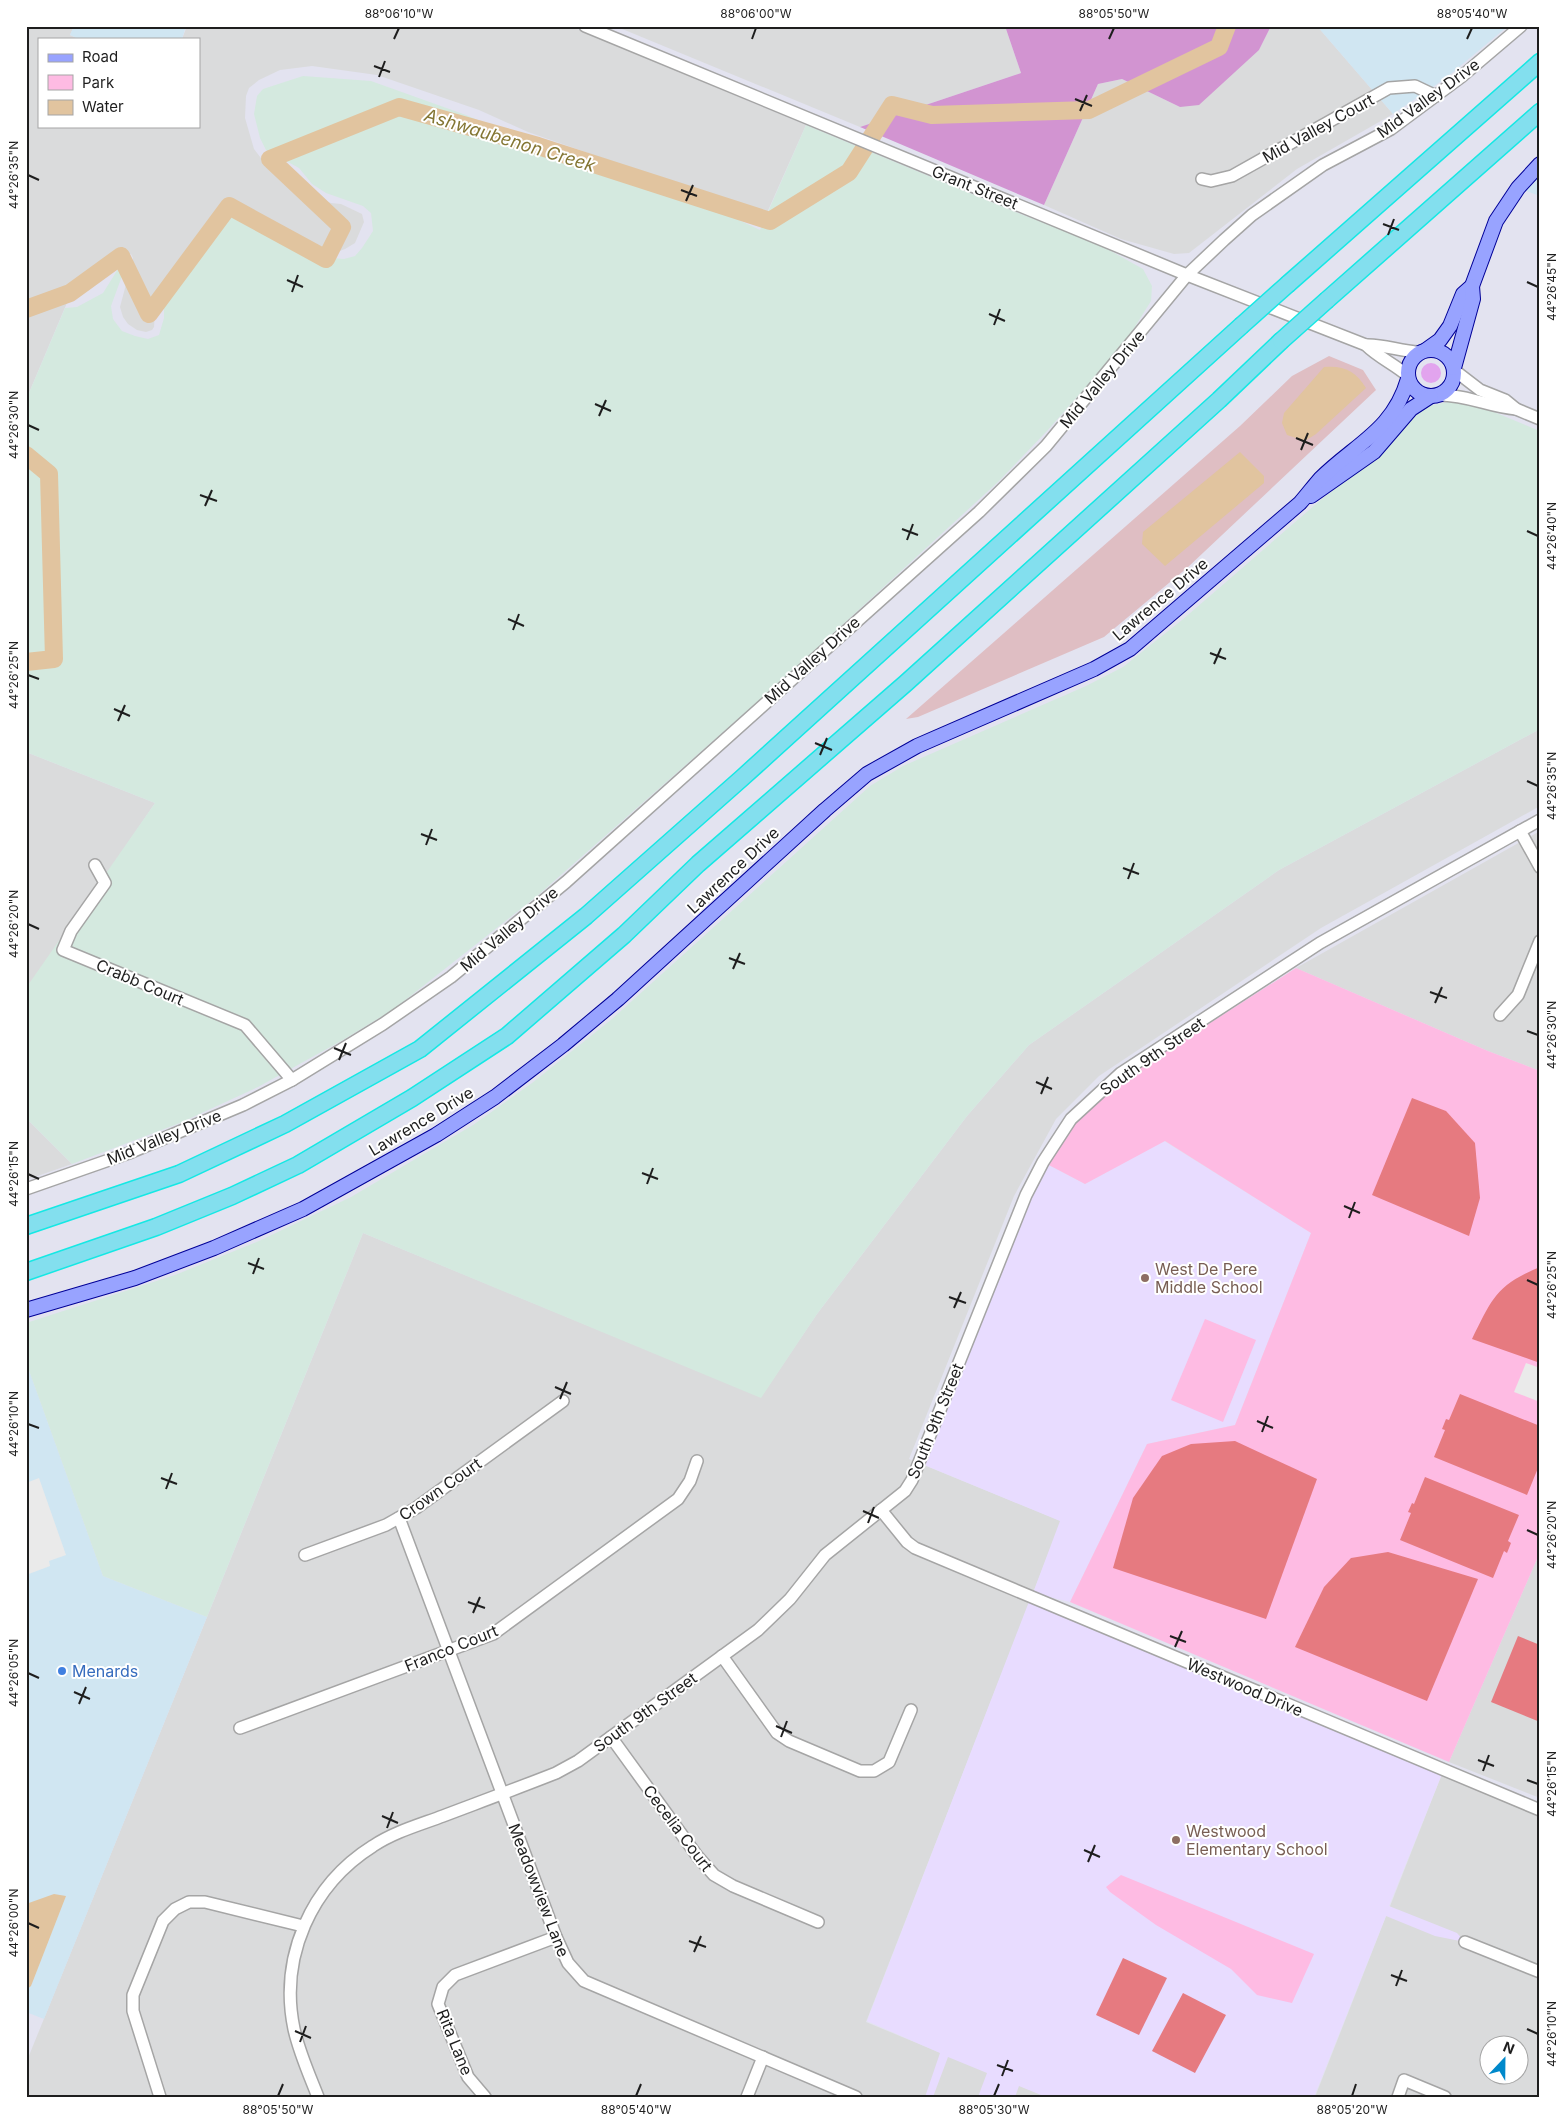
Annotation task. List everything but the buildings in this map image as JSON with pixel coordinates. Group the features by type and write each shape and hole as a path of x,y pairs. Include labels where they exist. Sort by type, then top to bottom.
{"highway":[{"path":"26,1226 179,1174 285,1124 420,1049 586,916 742,778 1241,326 1540,62"},
{"path":"26,1272 173,1220 232,1196 298,1165 412,1098 507,1036 624,935 713,851 906,683 1219,400 1281,341 1540,112"}],"main road":[{"path":"1435,396 1417,392 1408,377 1410,362 1446,333 1463,294 1472,286 1496,221 1518,188 1540,164"},
{"path":"1300,503 1374,452 1410,409 1451,385 1474,299 1472,286"},
{"path":"1423,351 1440,352 1446,355 1454,369"},
{"name":"Lawrence Drive","path":"26,1310 134,1278 214,1248 303,1209 436,1135 495,1097 563,1046 618,999 848,789 867,774 917,746 1094,670 1130,649 1300,503 1321,479 1392,416 1404,394 1408,377"}],"street":[{"name":"Grant Street","path":"585,26 1187,275 1366,345 1376,345 1406,352 1423,351"},
{"name":"Mid Valley Drive","path":"26,1189 129,1153 243,1105 292,1080 383,1024 451,977 566,882 979,512 1046,446 1187,275 1252,215 1323,165 1391,129 1436,96 1521,26"},
{"name":"Mid Valley Court","path":"1202,179 1211,181 1232,176 1389,88 1415,86 1436,96"},
{"name":"Grant Street","path":"1366,345 1374,353 1388,360 1408,377"},
{"path":"1454,369 1472,386 1505,400 1516,409 1540,419"},
{"path":"1435,396 1469,397 1501,408 1516,409"},
{"name":"South 9th Street","path":"318,2097 300,2049 291,2008 292,1964 303,1926 328,1885 342,1870 369,1848 393,1835 556,1773 611,1737 776,1615 825,1555 905,1491 912,1480 1026,1195 1043,1162 1076,1113 1121,1073 1320,943 1540,820"},
{"path":"1520,831 1540,867"},
{"name":"Crabb Court","path":"95,865 105,883 71,931 63,950 244,1025 292,1080"},
{"path":"1500,1015 1518,995 1540,941"},
{"name":"Crown Court","path":"305,1555 386,1525 416,1508 563,1401"},
{"name":"Franco Court","path":"240,1728 493,1634 678,1499 690,1481 696,1461"},
{"name":"Westwood Drive","path":"881,1510 906,1542 914,1548 1540,1810"},
{"name":"Meadowview Lane","path":"399,1518 556,1937 568,1963 584,1981 856,2097"},
{"path":"722,1656 778,1733 789,1741 860,1771 874,1771 889,1762 911,1710"},
{"name":"Cecelia Court","path":"611,1737 698,1857 714,1875 733,1886 818,1922"},
{"path":"160,2097 133,2011 133,1995 162,1921 175,1909 189,1902 205,1902 303,1926"},
{"name":"Rita Lane","path":"485,2097 468,2077 438,2004 443,1987 455,1975 556,1937"},
{"path":"1465,1942 1540,1972"},
{"path":"747,2097 763,2057"},
{"path":"1398,2097 1404,2080 1445,2097"}],"shaded area":[{"path":"26,26 74,26 70,35 77,38 38,38 38,128 200,128 200,38 182,38 187,26 570,26 806,125 766,215 528,132 479,110 377,75 312,66 280,70 259,80 249,88 246,96 245,118 254,149 267,166 275,171 302,180 317,197 331,203 341,204 362,214 364,222 355,243 337,252 316,245 247,207 227,201 221,205 156,296 154,327 146,332 137,330 128,324 123,317 120,307 133,258 131,254 118,252 98,282 89,290 69,298 26,400"},
{"path":"74,26 186,26 182,38 77,38 70,35"},
{"path":"615,26 1005,26 1021,73 860,127"},
{"path":"1005,26 1271,26 1259,50 1199,105 1180,107 1122,79 1098,84 1044,205 860,127 1021,73"},
{"path":"1271,26 1317,26 1393,114 1297,169 1189,253 1174,254 1121,239 1044,205 1098,84 1122,79 1180,107 1259,50"},
{"path":"1317,26 1508,26 1446,78 1393,114"},
{"path":"303,76 371,81 466,115 598,172 724,213 760,230 806,125 1023,215 1093,241 1143,269 1152,286 1151,301 1128,338 1108,362 1047,431 998,482 790,673 536,897 394,1009 343,1040 258,1087 180,1123 72,1164 26,1118 26,988 155,803 26,752 26,400 65,308 77,307 103,293 118,269 122,270 122,276 111,306 113,319 122,331 135,336 148,339 159,335 164,318 164,305 169,292 222,220 231,211 237,210 263,228 299,247 332,258 344,259 355,256 362,248 373,231 371,213 363,206 326,193 312,184 299,168 266,150 260,138 254,114 257,96 263,89"},
{"path":"1540,164 1540,196 1518,188"},
{"path":"1329,356 1363,370 1376,390 1187,568 1104,637 918,717 906,719 1240,426 1292,376"},
{"path":"1431,363 1438,366 1441,373 1438,380 1431,383 1424,380 1421,373 1424,366"},
{"path":"1455,401 1482,407 1540,431 1540,729 1279,870 1029,1045 967,1116 817,1314 761,1398 363,1233 207,1617 103,1576 26,1362 26,1323 175,1275 259,1241 351,1197 473,1125 532,1083 612,1019 870,786 903,766 1086,686 1123,667 1182,620 1323,498 1376,458 1417,412 1432,405"},
{"path":"1540,729 1540,806 1321,928 1099,1076 1056,1119 1014,1196 909,1459 1061,1521 866,2022 1047,2097 26,2097 26,2063 363,1233 761,1397 817,1314 967,1116 1029,1045 1279,870"},
{"path":"26,752 155,803 26,992"},
{"path":"1540,831 1540,1071 1488,1051 1296,968"},
{"path":"1412,1098 1446,1111 1475,1143 1480,1198 1469,1236 1372,1195"},
{"path":"26,1118 72,1164 26,1180"},
{"path":"1164,1141 1311,1233 1235,1425 1147,1444 1070,1602 1033,1593 1060,1521 922,1464 1045,1163 1085,1184"},
{"path":"1540,1267 1540,1363 1472,1339 1491,1303 1504,1287"},
{"path":"26,1362 103,1576 207,1617 44,2019 26,2012"},
{"path":"1526,1363 1540,1368 1540,1402 1514,1392"},
{"path":"1460,1394 1540,1426 1540,1468 1538,1468 1527,1495 1434,1457 1445,1430 1442,1429 1446,1419 1449,1420"},
{"path":"1235,1441 1317,1479 1266,1619 1113,1568 1133,1498 1162,1456 1191,1444"},
{"path":"1425,1477 1519,1515 1508,1541 1511,1543 1507,1553 1504,1551 1493,1578 1400,1540 1411,1513 1408,1512 1412,1503 1414,1504"},
{"path":"39,1478 66,1555 49,1561 50,1566 26,1575 26,1483"},
{"path":"1388,1552 1478,1579 1427,1701 1295,1647 1324,1587 1351,1558"},
{"path":"1540,1552 1540,1798 1449,1762"},
{"name":"Westwood Elementary School","path":"1030,1599 1442,1774 1389,1906 1457,1933 1465,1942 1435,1936 1386,1916 1314,2097 1046,2097 1019,2086 1015,2097 978,2097 987,2073 948,2057 933,2097 925,2097 940,2053 867,2021"},
{"path":"1518,1636 1540,1645 1540,1722 1491,1702"},
{"path":"1442,1774 1540,1813 1540,2097 1315,2097"},
{"path":"1123,1958 1167,1978 1139,2035 1096,2015"},
{"path":"1183,1993 1226,2015 1195,2073 1152,2051"}],"green space":[{"path":"1296,968 1488,1051 1540,1071 1540,1552 1449,1762 1070,1602 1147,1444 1235,1425 1311,1233 1165,1141 1085,1184 1045,1163 1074,1122 1093,1101 1146,1064"},
{"path":"1205,1319 1256,1340 1223,1422 1171,1400"},
{"path":"1121,1875 1314,1954 1292,2003 1257,1995 1231,1969 1156,1925 1110,1892 1106,1887"}],"water":[{"path":"1324,367 1337,367 1348,370 1358,377 1366,388 1316,434 1305,441 1287,435 1282,423 1284,413"},
{"path":"1240,452 1264,476 1264,483 1165,566 1142,544 1143,532"},
{"path":"54,1894 66,1896 31,1986 26,1990 26,1904"}],"waterway":[{"name":"Ashwaubenon Creek","path":"26,309 70,293 121,256 149,314 229,206 326,259 342,227 270,159 399,107 538,146 770,221 849,172 892,105 932,115 1089,110 1219,47 1227,26"},
{"name":"Ashwaubenon Creek","path":"26,455 49,474 54,659 26,662"}],"place":[{"name":"West De Pere Middle School","path":"1145,1278"},
{"name":"Menards","path":"62,1671"},
{"name":"Westwood Elementary School","path":"1176,1840"}]}
